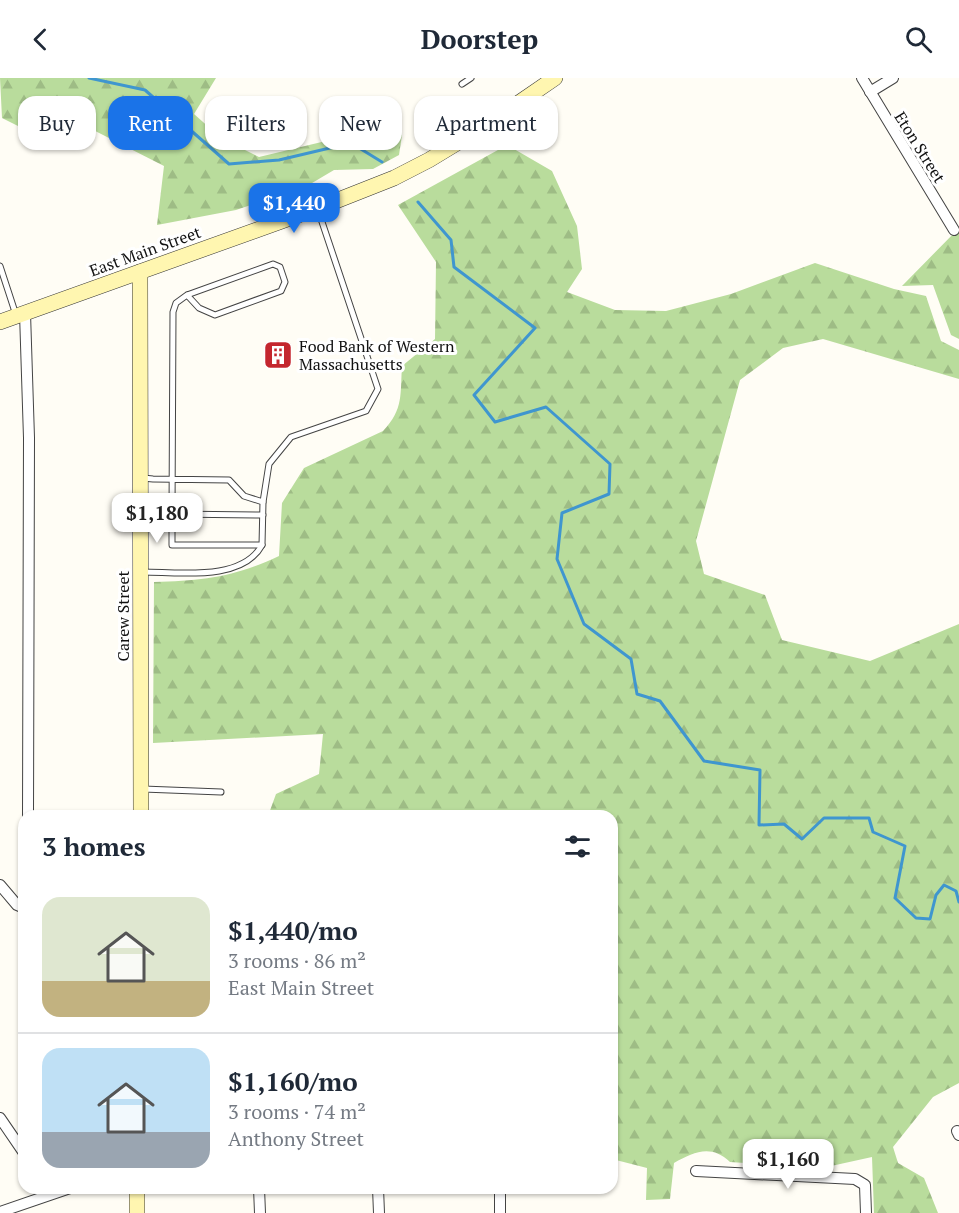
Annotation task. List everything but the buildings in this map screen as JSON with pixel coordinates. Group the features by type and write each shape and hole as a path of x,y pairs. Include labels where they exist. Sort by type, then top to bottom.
{"main road":[{"name":"East Main Street","path":"0,322 318,208 429,160 547,80"},
{"name":"Carew Street","path":"140,272 141,810"},
{"path":"137,1194 137,1213"}],"street":[{"name":"Eton Street","path":"862,78 954,230"},
{"path":"870,93 892,78"},
{"path":"21,315 29,438 28,810"},
{"path":"0,885 18,905"},
{"path":"0,1118 18,1144"},
{"path":"696,1171 855,1179 865,1185 866,1213"},
{"path":"0,1212 45,1194"},
{"path":"259,1194 260,1213"},
{"path":"378,1194 379,1213"},
{"path":"500,1194 500,1213"}],"lane":[{"path":"462,84 471,78"},
{"path":"141,572 212,572 234,567 257,555 262,545 263,502 269,464 291,437 366,411 378,389 318,208"},
{"path":"187,295 200,308 215,315 281,291 285,282 280,267 273,264 187,295 176,303 173,312 172,545 262,545"},
{"path":"0,266 21,315"},
{"path":"141,478 229,480 244,496 263,502"},
{"path":"172,514 263,515"},
{"path":"141,789 220,792"}],"green space":[{"path":"0,78 216,78 194,114 205,124 205,150 245,150 259,157 288,150 307,150 307,146 319,143 319,150 400,150 399,155 373,169 334,170 307,186 236,210 157,225 164,166 133,150 193,150 193,96 108,96 108,138 96,131 96,96 18,96 18,126 2,118"},
{"path":"498,150 516,150 552,171 577,226 582,269 567,292 615,310 666,311 731,294 815,263 894,289 926,296 941,341 959,350 959,379 823,339 783,348 740,380 696,541 704,574 765,595 782,640 870,661 959,624 959,1083 933,1097 893,1147 898,1163 924,1178 938,1213 874,1213 872,1157 822,1168 730,1162 716,1153 695,1153 674,1163 670,1199 646,1200 647,1168 618,1161 618,810 270,810 276,794 319,774 323,734 153,743 154,582 188,580 233,573 279,556 282,503 304,468 383,431 395,416 400,401 402,366 435,339 436,262 398,205"},
{"path":"959,228 959,339 951,335 933,285 902,286"}],"waterway":[{"path":"89,78 145,90 229,164 279,160 351,143 382,162"},
{"path":"418,202 451,240 454,267 535,328 474,395 495,422 546,407 610,464 609,494 562,513 557,559 584,624 631,659 637,694 660,701 704,761 760,770 759,825 784,824 802,839 824,818 869,818 873,832 905,846 895,898 916,918 930,919 936,895 944,885 956,891 959,902"}],"place":[{"name":"Food Bank of Western Massachusetts","path":"278,355"}]}
